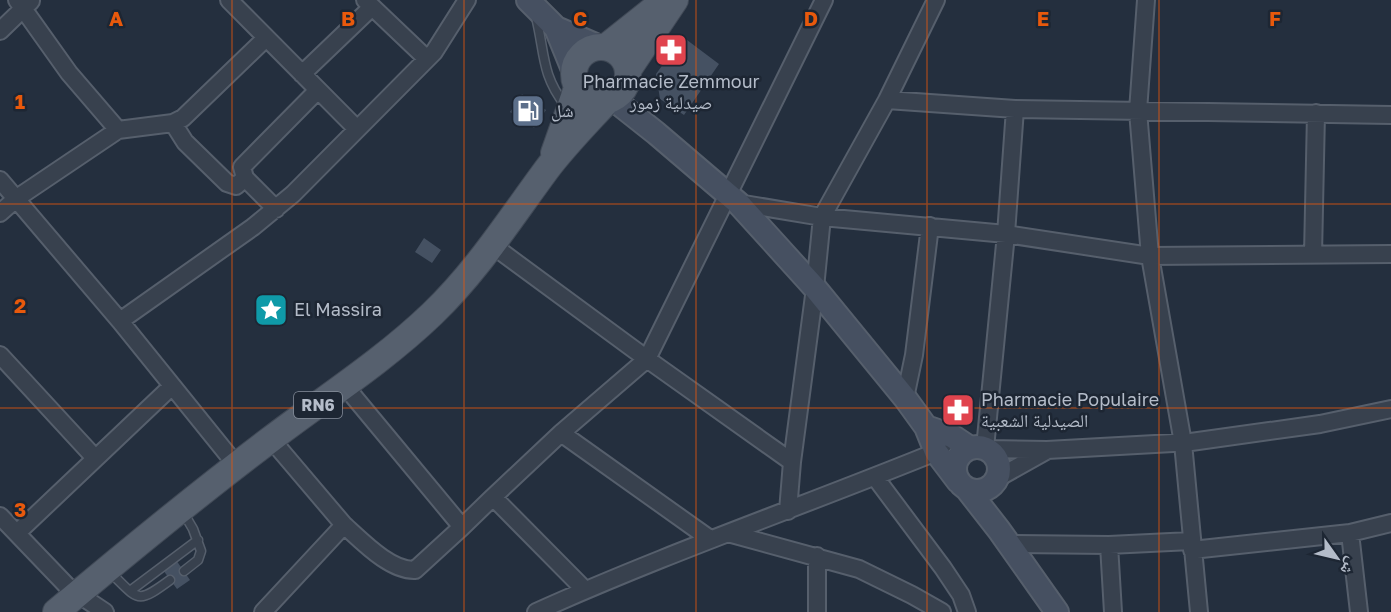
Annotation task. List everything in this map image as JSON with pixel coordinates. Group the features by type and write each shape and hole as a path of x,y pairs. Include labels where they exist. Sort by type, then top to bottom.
{"main road":[{"name":"RN6","path":"549,167 573,90 575,64 585,52 603,47 665,0"},
{"name":"RN6","path":"56,612 271,439 345,386 406,338 458,289 549,167 618,89 675,0"},
{"path":"530,2 556,28 621,55 618,89 656,133 733,199 815,288 905,398 926,427 936,452 1004,537 1057,612"},
{"path":"556,28 573,90 598,102 618,89"},
{"path":"926,427 974,445 994,455 999,471 994,482 976,491 963,485 955,474 957,458 974,445"},
{"path":"994,482 1004,537"}],"street":[{"path":"229,0 357,129"},
{"path":"120,321 253,227 293,194 434,52 467,0"},
{"path":"271,439 344,525 369,547 398,567 416,570 561,433 647,359 733,199 825,0"},
{"path":"788,511 822,217 887,100 936,0"},
{"path":"1146,0 1138,111 1149,256 1183,443 1199,612"},
{"path":"0,31 24,3 69,73 118,130"},
{"path":"302,74 369,4 427,59"},
{"path":"0,213 17,198 118,130 173,123 183,118 266,38"},
{"path":"276,209 245,178 242,167 318,90"},
{"path":"887,100 1015,108 1391,115"},
{"path":"974,445 1006,234 1015,108"},
{"path":"1313,255 1316,113"},
{"path":"173,123 185,142 227,183 236,186 245,178"},
{"path":"0,180 120,321 237,466"},
{"path":"733,199 822,217 1006,234 1149,256 1391,254"},
{"path":"905,398 914,356 930,226"},
{"path":"492,245 792,462"},
{"path":"0,355 95,458"},
{"path":"345,386 462,527"},
{"path":"17,533 171,387"},
{"path":"536,612 711,539 936,452 974,445 1047,450 1183,443 1320,424 1391,409"},
{"path":"561,433 711,539"},
{"path":"994,482 1047,450"},
{"path":"875,477 943,568 960,595 967,612"},
{"path":"493,497 585,590"},
{"path":"0,516 61,581 105,612"},
{"path":"1004,537 1109,545 1192,545 1350,533 1391,523"},
{"path":"263,612 344,525"},
{"path":"728,533 859,569 942,612"},
{"path":"1350,533 1359,612"},
{"path":"1109,545 1113,612"},
{"path":"817,556 817,612"}],"lane":[{"path":"530,2 547,76 555,93 573,90"},
{"path":"182,509 198,540 201,551 200,558 184,571"},
{"path":"130,591 198,540"},
{"path":"108,569 137,596 146,597 170,580"}],"building":[{"path":"683,37 719,64 684,115 660,99 656,74"},
{"name":"شل","path":"522,94 546,110 534,128 510,112"},
{"path":"424,238 441,250 432,263 415,252"},
{"path":"176,560 190,580 177,589 163,570"}],"place":[{"name":"Pharmacie Zemmour صيدلية زمور","path":"671,50"},
{"name":"شل","path":"528,111"},
{"name":"El Massira","path":"271,310"},
{"name":"Pharmacie Populaire الصيدلية الشعبية","path":"958,410"}]}
